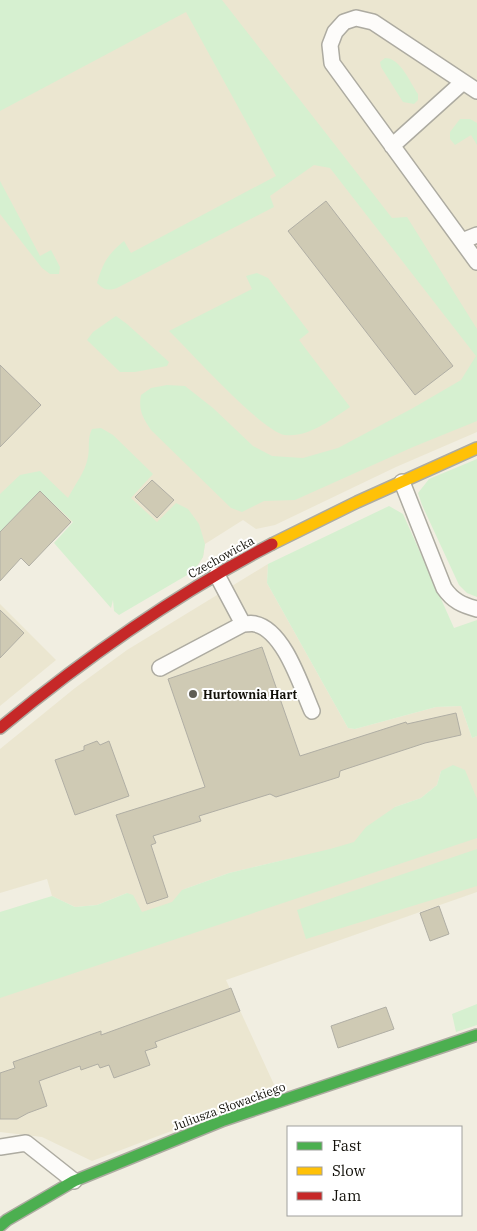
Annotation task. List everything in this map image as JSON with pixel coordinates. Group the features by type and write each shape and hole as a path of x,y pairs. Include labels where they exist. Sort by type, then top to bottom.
{"street":[{"name":"Czechowicka","path":"0,728 67,674 118,637 195,587 284,537 477,448"},
{"name":"Juliusza Słowackiego","path":"0,1226 74,1181 224,1120 477,1035"}],"lane":[{"path":"477,91 373,22 356,18 344,22 335,32 330,45 332,63 477,262"},
{"path":"392,146 464,82"},
{"path":"462,241 477,235"},
{"path":"402,482 444,588 451,598 463,605 477,609"},
{"path":"217,575 244,624"},
{"path":"160,668 244,624 256,624 271,632 282,647 312,711"},
{"path":"0,1147 26,1143 74,1181"}],"shaded area":[{"path":"61,0 477,0 477,432 396,467 275,525 256,529 243,520 205,544 203,557 194,571 112,482 71,522 39,491 0,532 0,25"},
{"path":"268,564 267,583 348,728 355,729 436,707 461,706 472,738 477,736 477,892 226,980 277,1091 92,1161 42,1137 0,1132 0,937 138,905 127,893 97,905 75,907 52,896 47,879 0,893 0,749 75,688 127,650","holes":["441,771 476,798 395,807 421,798 437,785","297,857 182,890 229,873"]},
{"path":"0,604 56,660 0,706"}],"green space":[{"path":"0,0 222,0 392,218 407,217 477,329 477,421 413,447 295,500 264,501 242,512 231,508 151,430 142,414 140,405 141,395 151,388 167,385 185,386 213,408 253,446 272,456 303,458 338,448 461,380 476,356 330,168 314,165 270,196 274,207 117,288 109,290 102,287 97,283 104,265 113,251 124,241 131,253 276,176 186,12 0,111"},
{"path":"385,58 396,62 408,78 418,94 418,100 414,104 403,102 381,67 380,62"},
{"path":"460,119 470,119 477,123 477,145 471,135 455,145 450,139 450,132"},
{"path":"0,181 40,256 51,250 60,267 59,274 50,274 42,268 0,214"},
{"path":"257,273 268,278 309,332 299,340 350,407 328,422 302,434 285,435 260,420 243,406 169,331 252,289 246,276"},
{"path":"116,316 169,362 167,366 135,372 120,372 87,340 93,332"},
{"path":"101,428 113,435 153,474 131,498 157,522 176,503 188,509 199,524 205,544 203,557 194,571 119,615 114,611 113,600 111,608 54,543 73,522 40,491 0,532 0,494 20,475 40,471 68,498 87,463 92,429"},
{"path":"477,459 477,597 467,593 459,585 418,493 429,479"},
{"path":"389,506 403,514 454,628 477,620 477,736 472,738 461,706 436,707 355,729 348,728 267,583 268,564"},
{"path":"453,765 465,770 477,799 477,838 0,998 0,912 52,896 75,907 97,905 127,893 133,895 142,912 172,902 182,890 229,873 354,842 366,827 395,807 421,798 437,785 441,771"},
{"path":"477,849 477,886 306,939 297,910"},
{"path":"477,1004 477,1025 456,1032 452,1014"}],"building":[{"path":"326,201 453,366 415,395 288,231"},
{"path":"0,365 41,405 0,447"},
{"path":"152,480 174,500 157,518 135,497"},
{"path":"40,491 71,522 29,566 21,558 0,581 0,532"},
{"path":"0,610 24,633 0,658"},
{"path":"262,647 300,756 406,722 407,724 456,713 461,735 425,743 340,771 339,777 276,797 270,794 199,816 201,821 153,836 156,843 151,845 168,897 147,904 116,815 205,787 168,679"},
{"path":"97,741 100,745 109,741 129,796 75,815 55,760 84,750 84,746"},
{"path":"439,906 449,934 430,941 420,913"},
{"path":"231,988 240,1011 155,1042 157,1047 145,1051 150,1065 114,1078 109,1065 100,1068 98,1064 81,1070 80,1066 39,1081 47,1106 17,1119 0,1119 0,1073 15,1068 13,1062 101,1031 101,1035"},
{"path":"386,1007 394,1029 338,1048 331,1026"}],"traffic: fast":[{"path":"0,1226 74,1181 224,1120 477,1035"}],"traffic: slow":[{"path":"272,544 357,502 477,448"}],"traffic: jam":[{"path":"0,728 98,652 131,629 200,584 272,544"}],"place":[{"name":"Hurtownia Hart","path":"193,694"}]}
